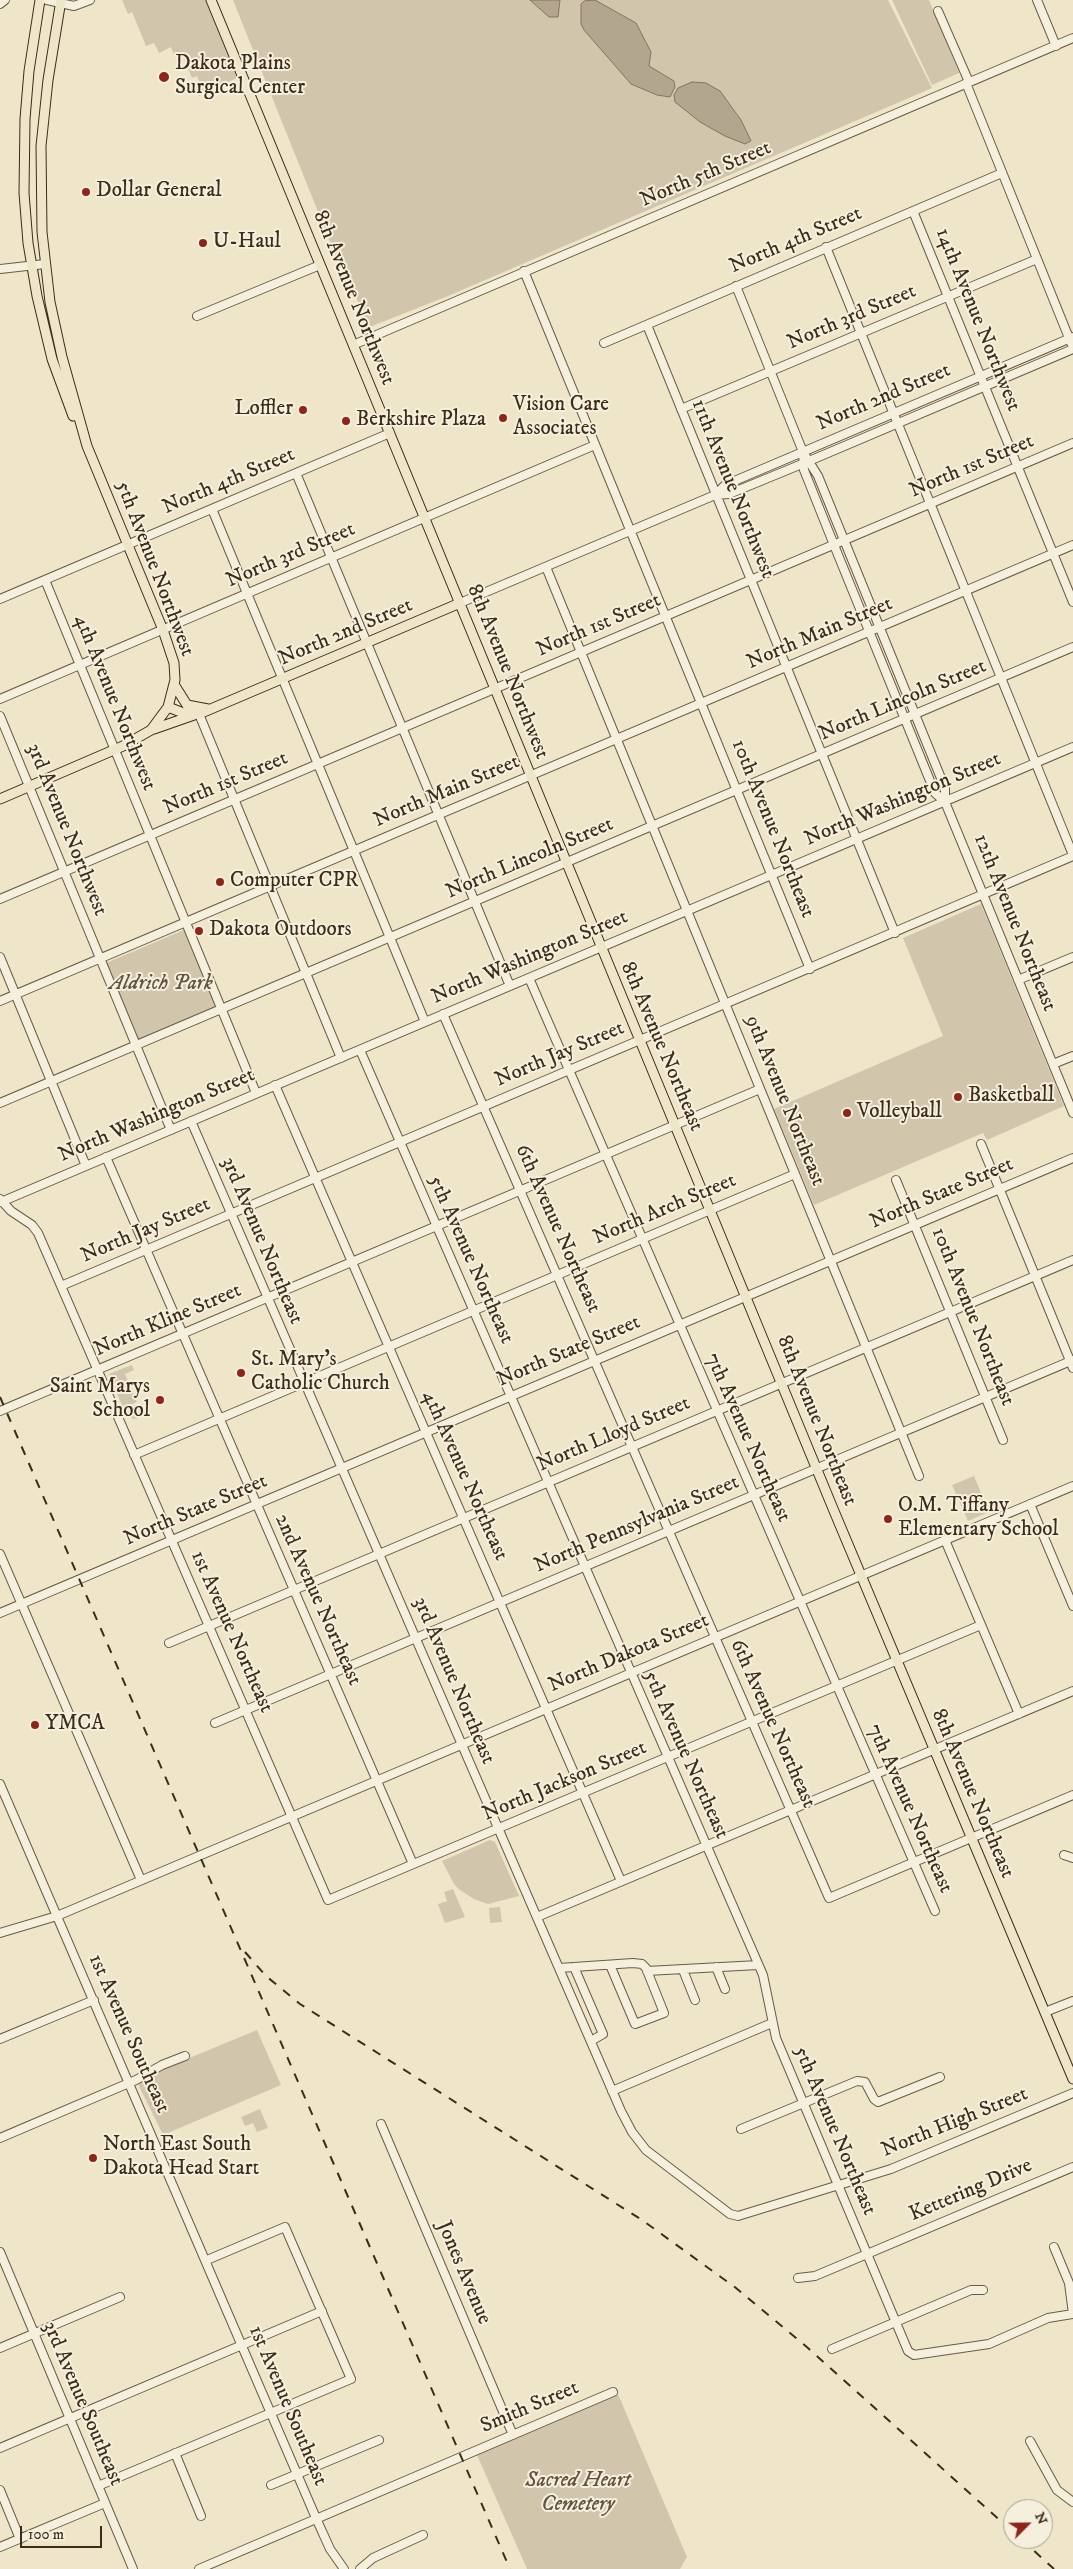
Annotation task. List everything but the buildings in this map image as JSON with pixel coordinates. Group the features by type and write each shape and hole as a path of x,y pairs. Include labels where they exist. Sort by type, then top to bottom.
{"main road":[{"name":"5th Avenue Northwest","path":"40,0 29,71 24,136 24,193 32,267 42,320 55,367 69,407 163,630 174,664 174,686 168,707"},
{"name":"8th Avenue Northwest","path":"211,0 531,775"},
{"name":"5th Avenue Northwest","path":"61,2 48,80 41,146 40,201 45,264 62,357 87,446"},
{"name":"North 2nd Street","path":"151,730 211,709 460,603"},
{"path":"174,686 187,705 211,709"},
{"path":"0,799 114,750 151,730 168,707 186,714 197,714"},
{"name":"8th Avenue Northeast","path":"531,775 861,1576 1073,2078"}],"street":[{"path":"0,4 6,0"},
{"path":"47,0 74,6 90,0"},
{"path":"1037,0 1056,46"},
{"path":"938,11 1002,173 1071,338 1073,348"},
{"name":"North 5th Street","path":"353,344 1073,38"},
{"name":"North 4th Street","path":"604,343 1002,173"},
{"name":"14th Avenue Northwest","path":"913,211 1073,602"},
{"path":"826,247 1073,856"},
{"name":"North 3rd Street","path":"681,409 1037,259"},
{"path":"1,269 32,267 45,264"},
{"path":"197,316 320,265"},
{"name":"10th Avenue Northeast","path":"524,271 810,969"},
{"path":"736,286 806,462"},
{"name":"11th Avenue Northwest","path":"647,325 894,933"},
{"name":"North 2nd Street","path":"715,495 725,485 1071,338"},
{"name":"North 2nd Street","path":"460,603 715,495 730,494 1073,348"},
{"name":"North 4th Street","path":"0,599 390,433"},
{"name":"North 1st Street","path":"0,899 1073,443"},
{"name":"North 3rd Street","path":"0,699 595,445"},
{"name":"12th Avenue Northeast","path":"806,462 844,540 946,788 945,802"},
{"name":"12th Avenue Northeast","path":"806,462 834,544 935,793 945,802 1073,1113"},
{"path":"296,473 510,986"},
{"path":"212,508 425,1022"},
{"name":"North Main Street","path":"0,1001 1073,546"},
{"name":"9th Avenue Northeast","path":"546,567 919,1476"},
{"name":"4th Avenue Northwest","path":"45,580 184,922"},
{"name":"North Lincoln Street","path":"0,1103 1073,647"},
{"path":"197,714 341,1058"},
{"name":"3rd Avenue Northwest","path":"0,716 100,958"},
{"path":"184,720 197,720 205,731"},
{"name":"North Washington Street","path":"1,1201 1073,747"},
{"name":"North Jay Street","path":"61,1286 1073,856"},
{"path":"184,922 256,1094"},
{"path":"0,957 86,1166"},
{"path":"1018,980 1073,957"},
{"path":"100,958 171,1130"},
{"name":"7th Avenue Northeast","path":"529,978 935,1911"},
{"name":"6th Avenue Northeast","path":"444,1014 829,1898 914,1862"},
{"name":"5th Avenue Northeast","path":"360,1050 765,1981 776,2038 908,2352 914,2355 989,2344 1041,2320 1058,2315 1073,2314"},
{"path":"1053,1064 1073,1056"},
{"name":"4th Avenue Northeast","path":"275,1086 621,1881"},
{"name":"North Kline Street","path":"3,1410 760,1089"},
{"name":"3rd Avenue Northeast","path":"191,1121 626,2123 646,2150 734,2216"},
{"path":"981,1144 1072,1363"},
{"name":"2nd Avenue Northeast","path":"106,1157 413,1864"},
{"name":"North State Street","path":"0,1613 1073,1158"},
{"name":"North Arch Street","path":"134,1454 795,1174"},
{"name":"10th Avenue Northeast","path":"896,1180 1003,1440"},
{"name":"1st Avenue Northeast","path":"1,1201 35,1228 328,1900"},
{"name":"North Lloyd Street","path":"169,1643 1073,1260"},
{"name":"North Pennsylvania Street","path":"215,1723 901,1432 1072,1363"},
{"name":"North Dakota Street","path":"0,1933 57,1916 1073,1486"},
{"path":"1030,1504 1073,1606"},
{"path":"945,1540 1019,1714"},
{"path":"0,1554 141,1880"},
{"name":"North Jackson Street","path":"328,1900 981,1625"},
{"path":"537,1917 1073,1691"},
{"name":"1st Avenue Southeast","path":"0,1784 207,2260 316,2518 330,2549 344,2569"},
{"path":"914,1862 1073,1795"},
{"path":"1064,1855 1073,1858"},
{"path":"559,1968 610,1964 642,1964 648,1971 664,2013 635,2024 610,1964"},
{"path":"648,1971 758,1965"},
{"path":"574,1967 602,2034 590,2040"},
{"path":"716,1967 725,1988"},
{"path":"683,1970 695,2000"},
{"path":"0,2039 94,2000"},
{"path":"1045,2012 1073,2001"},
{"path":"612,2091 772,2023"},
{"path":"0,2138 130,2083 185,2056"},
{"path":"741,2130 860,2080 867,2084 876,2101 883,2101 940,2077"},
{"name":"North High Street","path":"734,2216 891,2170 1073,2093"},
{"name":"Jones Avenue","path":"381,2124 513,2435"},
{"name":"Kettering Drive","path":"798,2278 815,2276 1073,2167"},
{"path":"98,2486 351,2379 285,2227 207,2260"},
{"path":"1054,2247 1071,2289 1073,2314"},
{"name":"3rd Avenue Southeast","path":"0,2252 133,2569"},
{"path":"832,2349 971,2290 983,2290"},
{"path":"0,2348 120,2297"},
{"path":"0,2448 322,2311"},
{"name":"Smith Street","path":"198,2569 613,2392"},
{"path":"271,2485 379,2440"},
{"path":"1030,2441 1057,2490 1073,2502"},
{"path":"175,2453 202,2516"},
{"path":"0,2490 20,2539"},
{"path":"0,2547 105,2503"},
{"path":"360,2569 373,2558 423,2535"}],"green space":[{"path":"122,0 207,0 239,77 199,96 197,92 202,89 197,76 192,78 181,52 174,55 171,47 159,53 154,43 146,46 132,12 128,14"},
{"path":"233,0 888,0 932,88 448,296 367,328 357,299 337,259"},
{"path":"892,0 929,0 959,73 932,85"},
{"path":"981,904 1064,1106 987,1140 983,1133 814,1205 774,1109 943,1036 903,938"},
{"name":"Aldrich Park","path":"184,930 216,1007 139,1040 106,963"},
{"path":"132,1365 134,1370 125,1374 137,1402 123,1408 109,1374"},
{"path":"135,1405 140,1407 142,1412 140,1417 135,1419 130,1417 128,1412 130,1407"},
{"path":"974,1476 989,1512 968,1521 952,1485"},
{"path":"490,1840 495,1842 519,1896 488,1904 474,1899 460,1890 454,1884 442,1861"},
{"path":"453,1889 465,1917 445,1923 438,1904 447,1901 444,1892"},
{"path":"500,1907 502,1922 490,1923 489,1908"},
{"path":"257,2030 281,2085 163,2135 136,2080"},
{"path":"260,2109 268,2128 257,2132 253,2123 245,2126 241,2117"},
{"name":"Sacred Heart Cemetery","path":"618,2394 687,2557 680,2569 527,2569 477,2455"}],"shaded area":[{"path":"530,0 560,0 558,17 549,17"},
{"path":"595,0 636,23 651,52 649,66 674,81 675,87 670,97 657,95 631,84 584,30 581,24 581,4 584,1"},
{"path":"692,82 706,83 720,91 741,120 751,141 745,144 725,136 700,122 675,102 674,95 678,88"}],"railway":[{"path":"0,1397 510,2569"},
{"path":"245,1952 266,1976 300,2004 642,2220 736,2288 808,2348 1003,2523"},
{"path":"1032,2549 1054,2569"}],"place":[{"name":"Dakota Plains Surgical Center","path":"164,77"},
{"name":"Dollar General","path":"86,192"},
{"name":"U-Haul","path":"203,243"},
{"name":"Loffler","path":"303,410"},
{"name":"Vision Care Associates","path":"503,418"},
{"name":"Berkshire Plaza","path":"346,421"},
{"name":"Computer CPR","path":"220,882"},
{"name":"Dakota Outdoors","path":"199,931"},
{"name":"Basketball","path":"958,1097"},
{"name":"Volleyball","path":"847,1113"},
{"name":"St. Mary's Catholic Church","path":"241,1373"},
{"name":"Saint Marys School","path":"160,1400"},
{"name":"O.M. Tiffany Elementary School","path":"888,1519"},
{"name":"YMCA","path":"35,1725"},
{"name":"North East South Dakota Head Start","path":"93,2158"}]}
